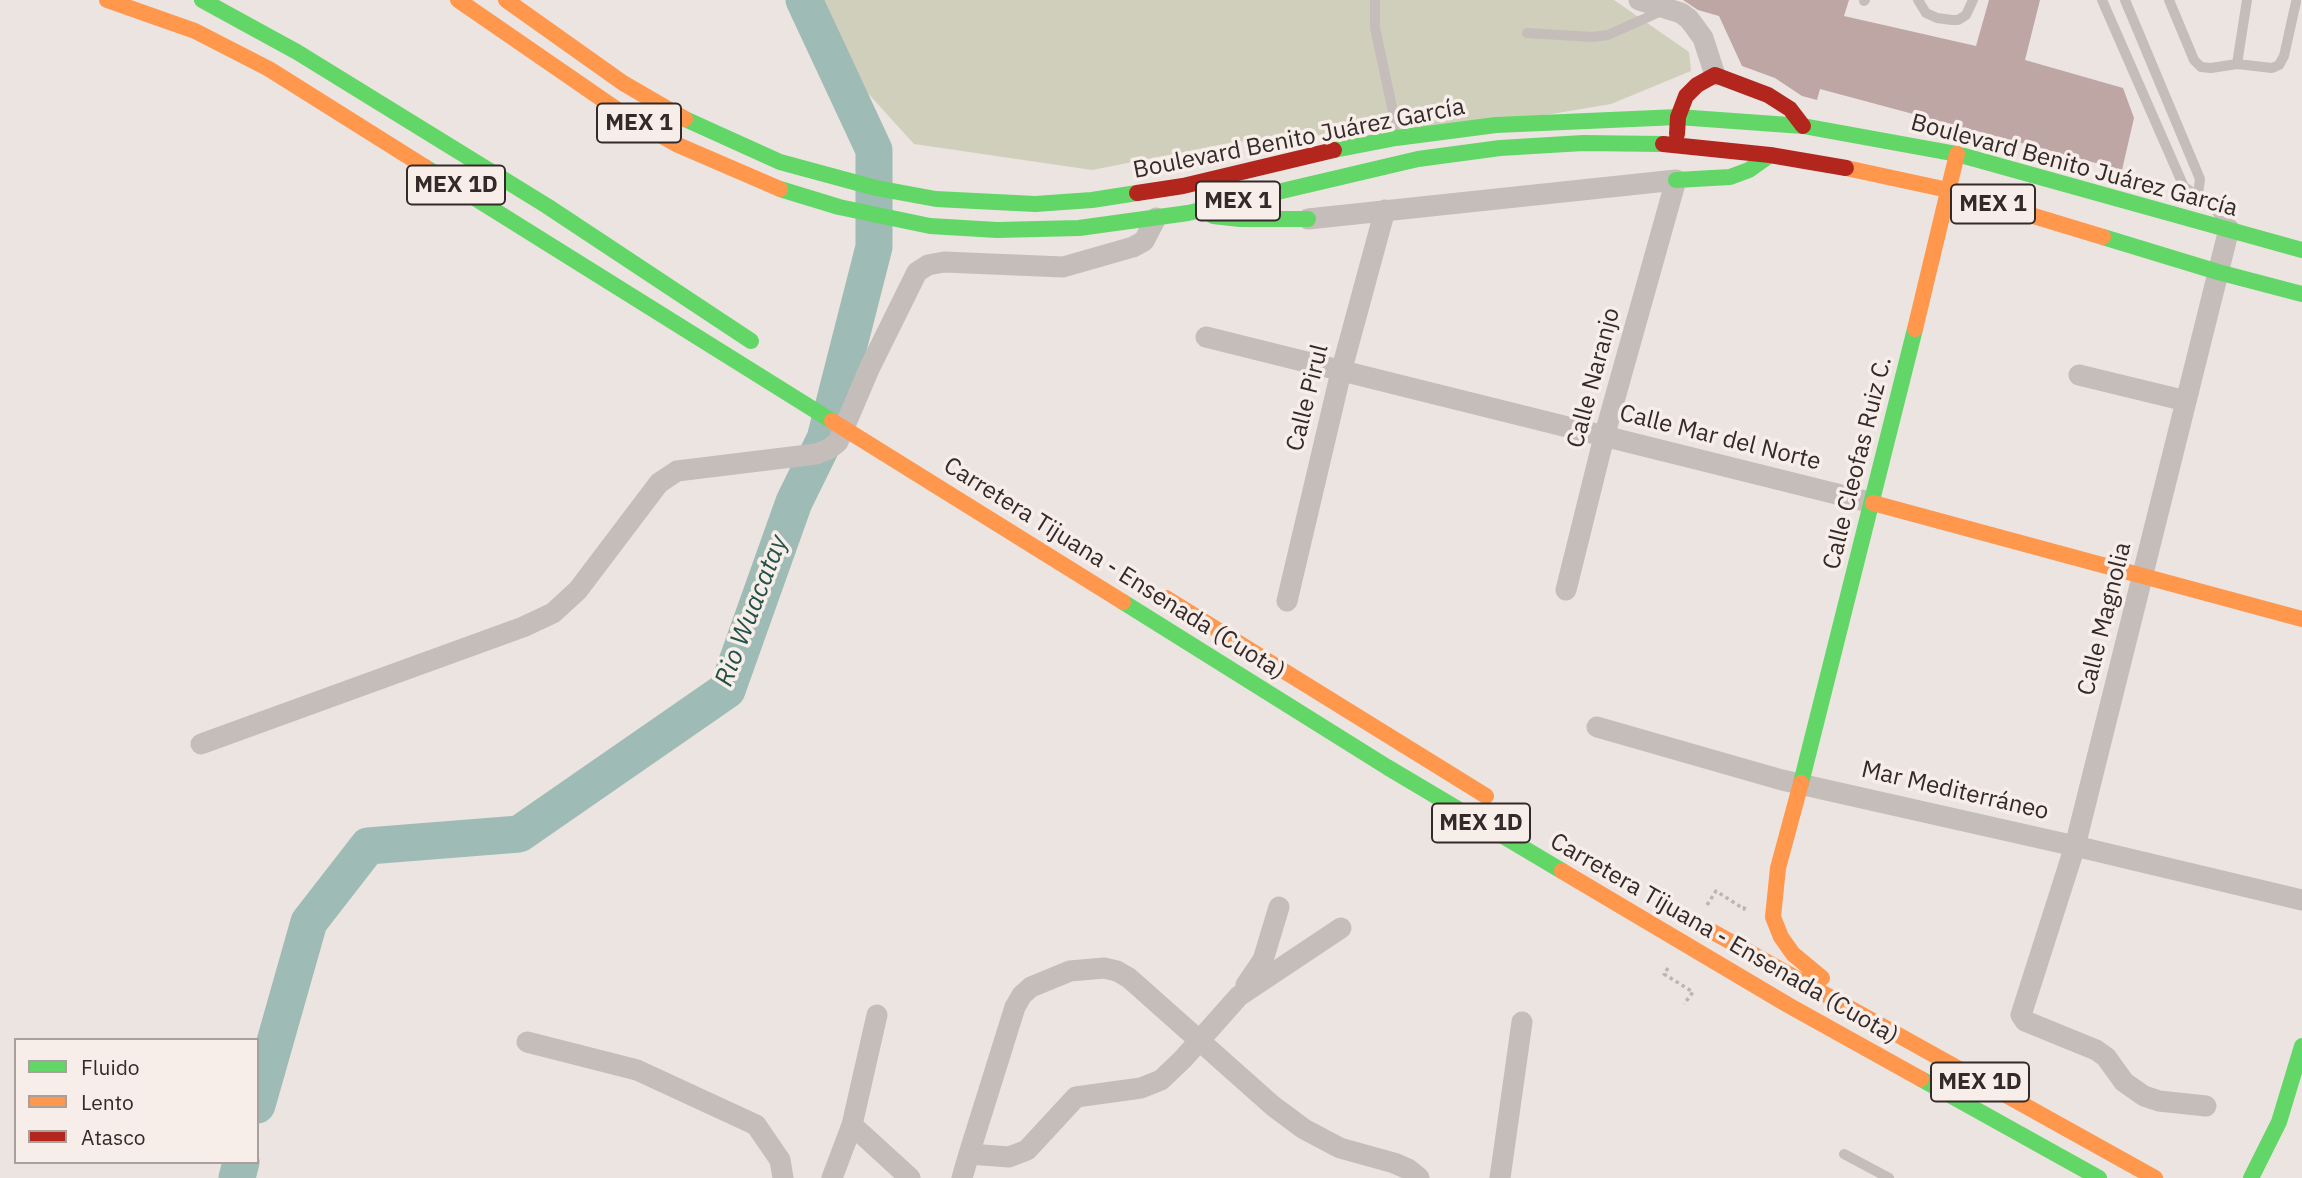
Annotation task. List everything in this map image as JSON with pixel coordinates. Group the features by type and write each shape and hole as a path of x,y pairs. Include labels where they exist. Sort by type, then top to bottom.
{"main road":[{"name":"Carretera Tijuana - Ensenada (Cuota)","path":"107,0 195,31 269,69 1387,766 1788,1005 2099,1178"},
{"name":"MEX 1D","path":"202,0 297,52 547,206 764,349"},
{"name":"Boulevard Benito Juárez García","path":"458,0 625,115 678,145 772,187 839,207 930,226 1067,229 1188,213 1387,165 1500,148 1583,143 1677,144 1770,155 1948,190 2218,272 2302,294"},
{"name":"Boulevard Benito Juárez García","path":"506,0 623,83 672,113 742,146 780,162 850,182 936,199 1035,204 1093,201 1184,186 1287,160 1396,138 1496,125 1678,117 1803,126 1957,154 2302,250"},
{"path":"1677,144 1678,117 1686,96 1697,85 1715,75 1768,95 1790,109 1803,126"},
{"name":"Calle Cleofas Ruiz C.","path":"1897,1036 1801,962 1787,947 1773,917 1774,890 1873,503 1957,154"},
{"path":"1676,180 1730,177 1749,170 1770,155"},
{"path":"1188,213 1240,219 1308,219"},
{"path":"844,400 867,414"},
{"name":"Calle Mar del Norte","path":"1873,503 2302,620"},
{"name":"Carretera Tijuana - Ensenada (Cuota)","path":"1149,588 1494,801"},
{"name":"Carretera Tijuana - Ensenada (Cuota)","path":"1705,927 2155,1178"},
{"path":"2251,1178 2279,1122 2302,1046"}],"street":[{"path":"1639,0 1681,13 1695,26 1703,38 1715,75"},
{"path":"1308,219 1676,180"},
{"name":"Calle Naranjo","path":"1566,590 1604,437 1676,180"},
{"name":"Calle Pirul","path":"1287,601 1341,372 1385,210"},
{"path":"201,744 523,627 553,613 578,590 659,483 677,471 817,454 829,449 838,442 870,367 917,272 928,264 944,262 1063,267 1133,247 1144,241 1156,218"},
{"name":"Calle Magnolia","path":"2206,1106 2159,1101 2144,1096 2124,1082 2106,1057 2096,1050 2022,1018 2021,1015 2075,846 2229,229"},
{"name":"Calle Mar del Norte","path":"1206,337 1873,503"},
{"path":"2079,375 2186,401"},
{"name":"Mar Mediterráneo","path":"1597,727 1783,780 2302,901"},
{"path":"969,1154 1009,1157 1027,1150 1076,1097 1153,1085 1171,1072 1239,996 1263,960 1279,907"},
{"path":"1239,996 1341,928"},
{"path":"962,1178 1015,1007 1022,995 1031,987 1070,971 1104,968 1129,978 1197,1040 1304,1129 1340,1148 1394,1163 1419,1178"},
{"path":"832,1178 852,1125 877,1015"},
{"path":"1494,1178 1501,1178 1522,1022"},
{"path":"527,1042 637,1070 756,1125 780,1160 783,1178"},
{"path":"852,1125 910,1178"}],"lane":[{"path":"1375,0 1375,28 1396,138"},
{"path":"1919,0 1926,13 1937,18 1958,20 1969,12 1973,0"},
{"path":"2102,0 2184,187 2213,206 2229,229"},
{"path":"2125,0 2200,178 2198,194"},
{"path":"2169,0 2197,64 2211,68 2237,64 2272,68 2279,65 2284,56 2295,1"},
{"path":"2237,64 2247,0"},
{"path":"1527,33 1592,37 1608,35 1668,8"},
{"path":"1844,1154 1889,1178"}],"green space":[{"path":"810,0 1614,0 1689,52 1691,71 1611,104 1516,120 1234,142 1092,170 914,144 825,46"}],"building":[{"path":"1683,0 1849,0 1844,16 1976,46 1989,0 2040,0 2025,60 2123,88 2134,118 2122,170 1820,89 1817,100 1802,96 1775,78 1742,66 1719,16 1698,10"}],"waterway":[{"name":"Rio Wuacatay","path":"259,1098 309,922 368,846 519,834 727,690 794,502 825,439 874,247 874,150 804,0"},
{"name":"Rio Wuacatay","path":"237,1178 240,1164"}],"traffic: fast":[{"path":"202,0 297,52 547,206 751,341"},
{"path":"1334,150 1396,138 1496,125 1678,117 1803,126 1957,154 2302,250"},
{"path":"685,119 780,162 876,188 936,199 1035,204 1092,200 1137,193"},
{"path":"780,189 839,207 930,226 997,230 1079,228 1188,213 1418,159 1500,148 1583,143 1663,144"},
{"path":"1676,180 1730,177 1749,170 1770,155"},
{"path":"425,167 832,421"},
{"path":"1213,216 1240,219 1308,219"},
{"path":"2103,237 2302,294"},
{"path":"1801,783 1915,329"},
{"path":"1123,602 1387,767 1562,871"},
{"path":"2251,1178 2279,1122 2302,1046"},
{"path":"1921,1079 2099,1178"}],"traffic: slow":[{"path":"107,0 195,31 269,69 425,167"},
{"path":"458,0 625,115 678,145 780,189"},
{"path":"506,0 623,83 685,119"},
{"path":"1915,329 1957,154"},
{"path":"1846,168 1948,190 2103,237"},
{"path":"832,421 1123,602"},
{"path":"1873,503 2302,619"},
{"path":"1166,598 1486,796"},
{"path":"1801,783 1778,868 1773,917 1781,937 1793,954 1822,978"},
{"path":"1562,871 1788,1005 1921,1079"},
{"path":"1713,932 2155,1178"}],"traffic: jam":[{"path":"1677,134 1678,117 1686,96 1697,85 1715,75 1768,95 1790,109 1803,126"},
{"path":"1663,144 1770,155 1846,168"},
{"path":"1137,193 1183,186 1334,150"}]}
